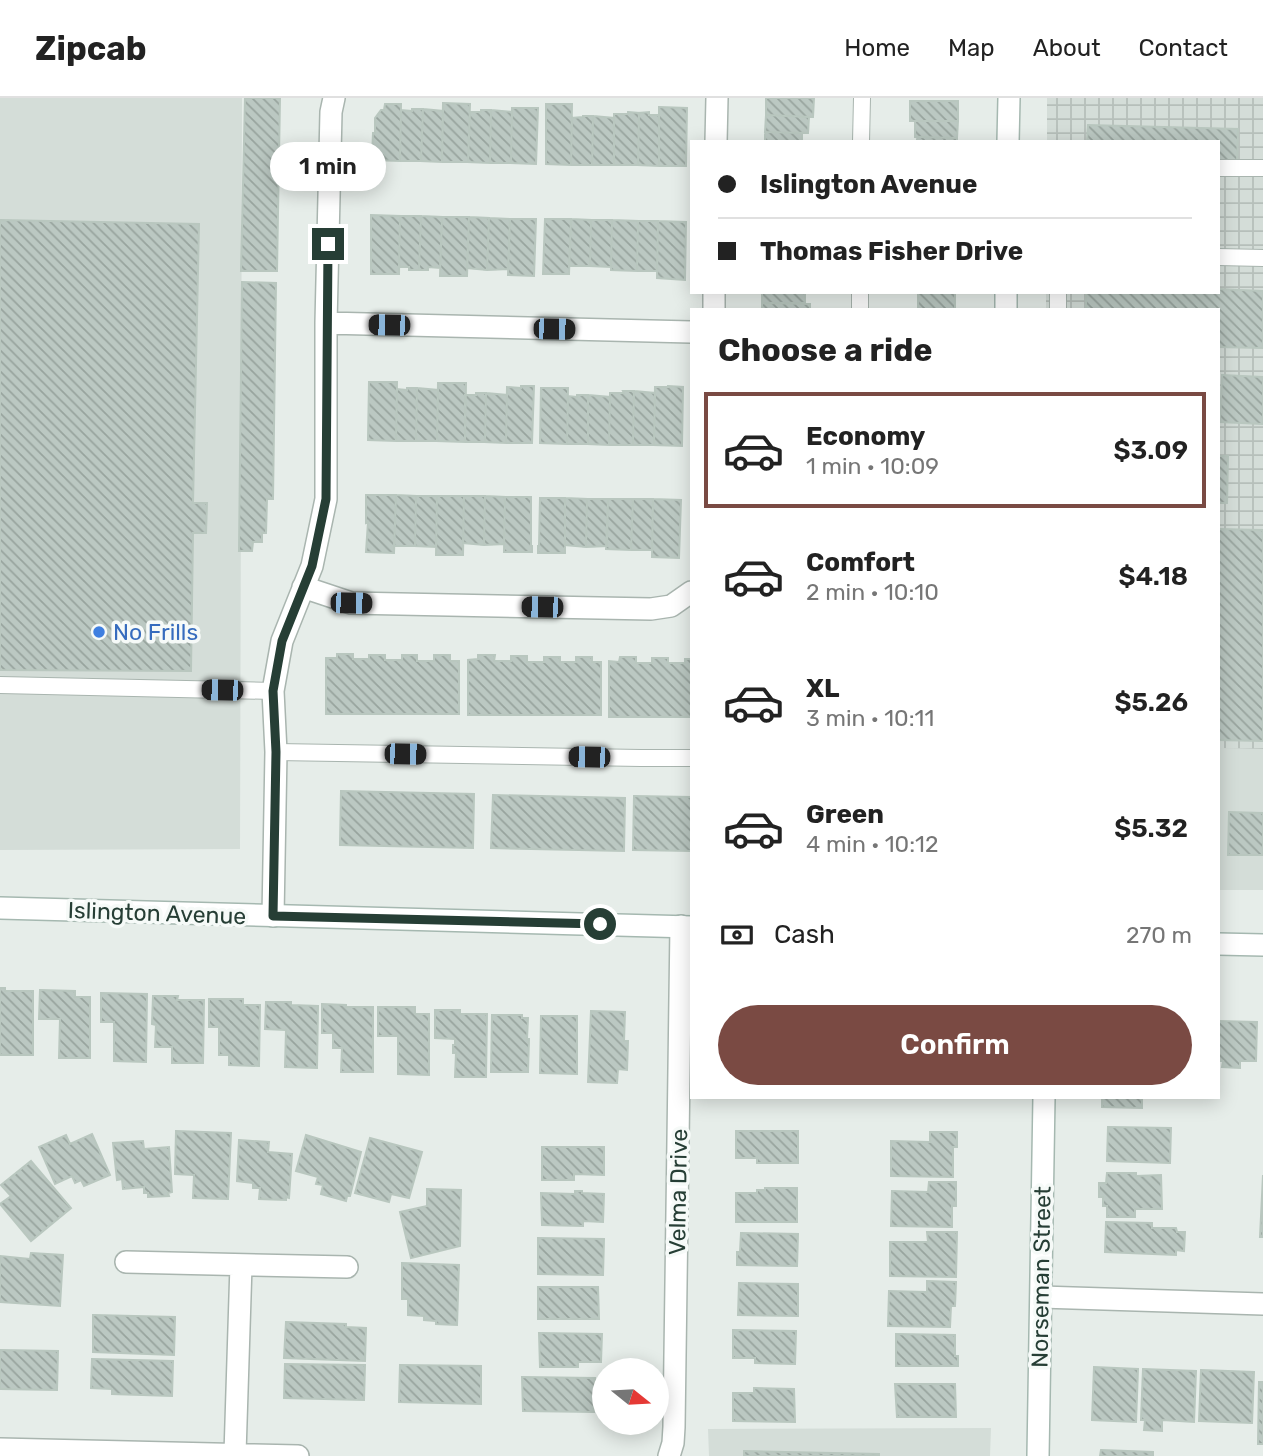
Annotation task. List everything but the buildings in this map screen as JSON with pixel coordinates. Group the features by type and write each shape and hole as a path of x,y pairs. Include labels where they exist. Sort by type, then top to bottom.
{"street":[{"path":"273,916 276,752 273,691 282,641 312,566 326,499 326,323 331,113 334,98"},
{"path":"716,140 717,98"},
{"path":"1008,140 1009,98"},
{"path":"326,323 690,332"},
{"path":"303,587 351,603 651,609 671,606 690,593"},
{"name":"Islington Avenue","path":"0,908 686,927"},
{"name":"Velma Drive","path":"669,1456 673,1443 675,1413 686,927"},
{"path":"1220,944 1263,944"},
{"name":"Norseman Street","path":"1038,1456 1044,1099"},
{"path":"126,1262 347,1267"},
{"path":"235,1454 241,1265"},
{"path":"1041,1297 1263,1304"},
{"path":"0,1448 298,1456"}],"lane":[{"path":"861,140 862,98"},
{"path":"1220,168 1263,168"},
{"path":"1220,257 1263,258"},
{"path":"0,685 273,691"},
{"path":"276,752 690,758"}],"shaded area":[{"path":"0,98 242,98 240,849 0,850"},
{"path":"1047,98 1263,98 1263,749 1220,748 1220,308 1046,308 1046,294 1220,294 1220,140 1047,140"},
{"path":"1220,748 1263,749 1263,890 1220,890"},
{"path":"991,1428 990,1456 709,1456 708,1429"}],"place":[{"name":"No Frills","path":"99,632"}],"route":[{"path":"328,244 326,499 312,566 282,641 273,691 276,752 273,916 600,924"}]}
